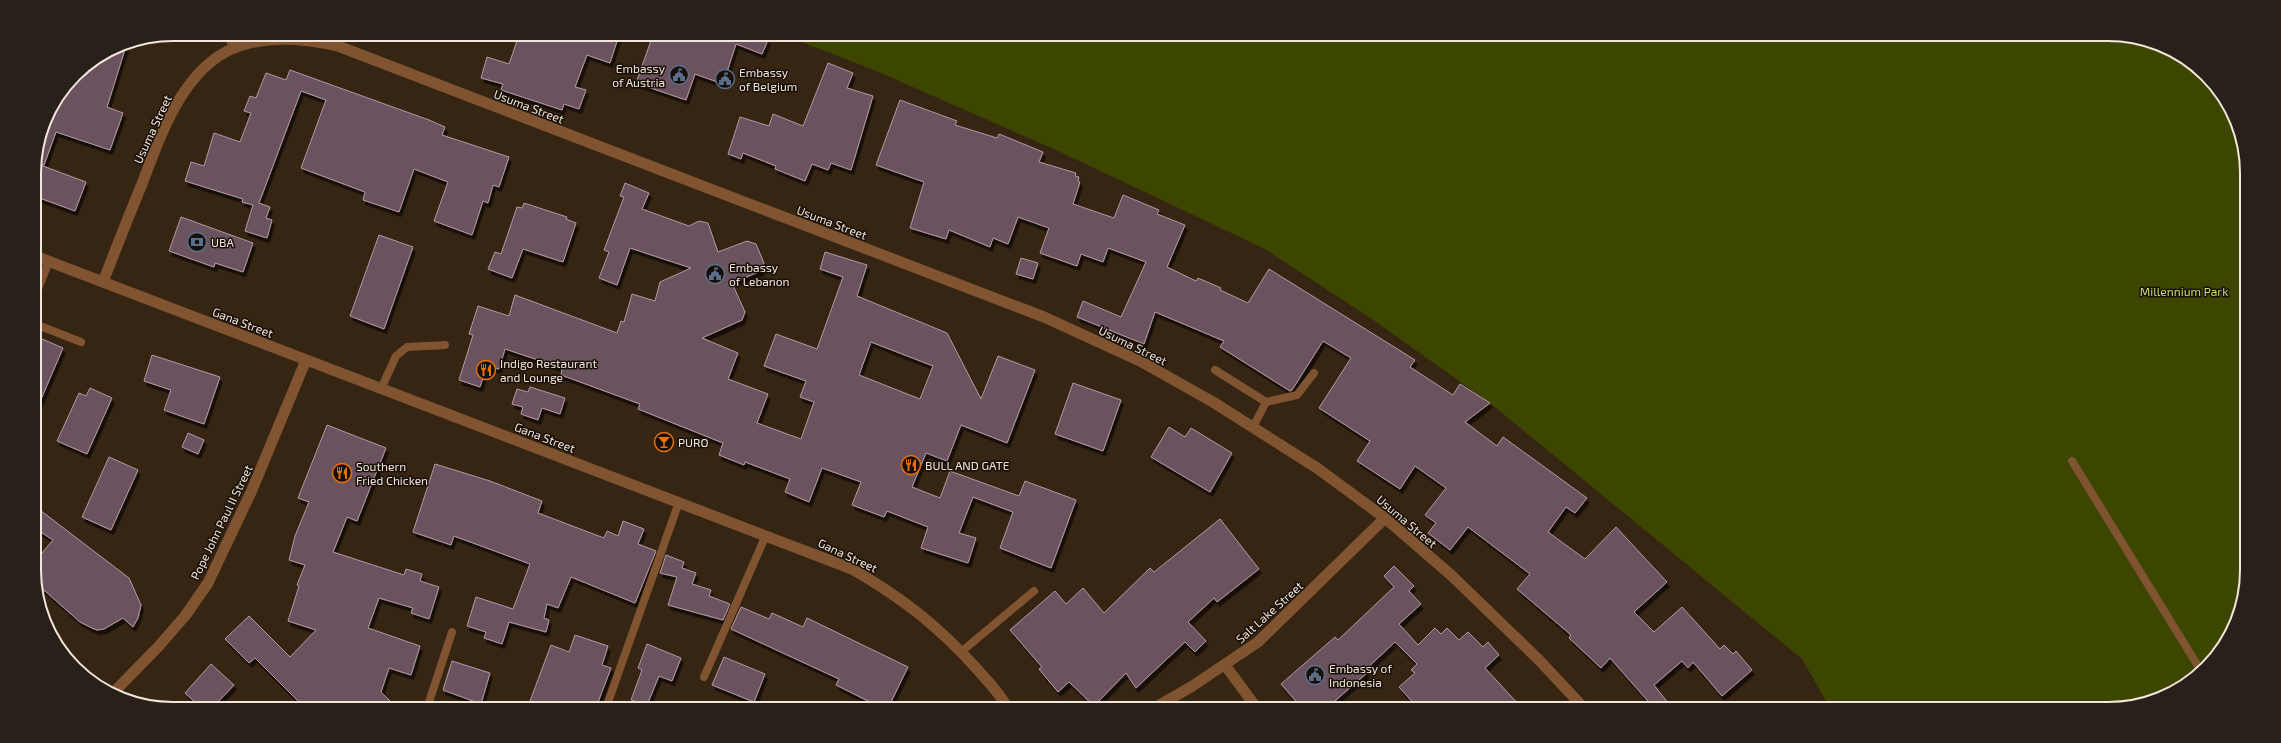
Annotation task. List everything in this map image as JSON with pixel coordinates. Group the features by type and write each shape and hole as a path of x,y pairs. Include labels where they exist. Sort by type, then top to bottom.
{"street":[{"path":"232,41 235,48"},
{"name":"Usuma Street","path":"102,282 162,134 179,101 197,76 216,60 235,48 257,41"},
{"name":"Usuma Street","path":"314,41 338,46 1044,317 1140,361 1253,427 1317,468 1385,518 1450,575 1540,660 1578,702"},
{"name":"Gana Street","path":"41,258 852,569 884,587 912,606 961,652 1003,702"},
{"name":"Pope John Paul II Street","path":"117,689 185,616 208,583 252,490 306,360"},
{"name":"Salt Lake Street","path":"1163,702 1225,665 1258,642 1385,518"},
{"path":"1225,665 1252,702"}],"lane":[{"path":"41,282 49,261"},
{"path":"41,326 81,342"},
{"path":"381,389 396,356 407,347 445,345"},
{"path":"1215,370 1266,402 1297,395 1314,373"},
{"path":"1253,427 1266,402"},
{"path":"2072,460 2198,666"},
{"path":"608,702 679,502"},
{"path":"704,677 766,535"},
{"path":"961,652 1034,591"},
{"path":"429,702 452,632"}],"green space":[{"name":"Millennium Park","path":"799,41 2108,41 2125,42 2158,51 2181,63 2195,74 2218,100 2233,131 2240,165 2240,570 2239,587 2230,620 2218,643 2207,657 2188,675 2158,692 2134,699 2116,702 1827,702 1802,659 1490,403 1372,319 1263,248 1056,150 874,70"}],"building":[{"path":"517,41 617,41 610,63 587,55 575,87 586,90 579,109 564,104 562,110 501,90 503,84 481,78 487,57 509,64"},
{"path":"651,41 768,41 762,54 736,44 723,84 695,74 686,100 636,83"},
{"path":"125,50 107,107 123,113 110,150 56,132 44,165 41,164 46,139 51,123 63,100 86,74 100,63"},
{"path":"828,63 853,73 847,88 873,96 851,170 831,163 828,170 812,164 805,181 775,169 776,166 743,153 741,159 728,154 740,117 769,126 773,114 803,126"},
{"path":"290,70 429,120 445,127 442,135 509,157 499,187 493,185 488,203 483,201 472,235 434,221 448,182 414,169 399,212 363,200 365,192 301,168 326,100 301,91 259,203 270,207 266,218 272,220 267,238 245,231 253,205 242,202 243,199 185,181 191,162 204,166 214,133 240,142 251,113 244,111 250,96 256,98 266,73 286,80"},
{"path":"900,100 957,121 955,125 997,138 999,134 1043,152 1039,162 1076,173 1075,176 1079,177 1078,181 1080,182 1073,204 1114,218 1123,195 1159,210 1157,214 1185,225 1167,267 1196,281 1198,278 1221,288 1220,290 1248,303 1269,269 1415,360 1410,367 1453,395 1460,384 1490,403 1465,422 1497,446 1503,437 1587,498 1575,513 1566,507 1548,532 1585,559 1616,527 1667,582 1634,612 1654,632 1682,607 1720,649 1724,645 1733,654 1736,651 1752,670 1722,696 1693,662 1688,668 1682,661 1654,685 1667,702 1649,702 1610,658 1601,668 1569,638 1571,635 1517,589 1530,574 1468,527 1450,550 1428,533 1436,523 1425,515 1446,488 1415,466 1400,489 1357,461 1370,441 1319,408 1351,358 1323,341 1290,391 1220,347 1224,341 1155,312 1144,344 1077,317 1083,301 1121,317 1146,262 1108,248 1103,262 1081,254 1077,266 1040,253 1049,228 1018,217 1008,244 993,238 990,247 949,230 946,239 910,228 924,182 876,165"},
{"path":"41,165 86,182 75,211 41,199"},
{"path":"625,183 649,193 642,209 689,226 699,221 708,223 718,252 747,241 756,244 764,263 761,271 732,283 745,312 742,320 702,338 738,353 728,379 768,394 757,423 801,439 814,402 800,397 806,381 764,366 776,334 817,349 843,277 820,269 825,252 867,265 857,296 947,333 981,399 998,356 1035,370 1007,443 961,425 947,461 926,453 912,487 940,498 950,471 1019,496 1025,481 1076,500 1051,568 1000,548 1013,512 973,497 959,533 976,538 968,563 921,548 928,527 887,511 884,517 852,505 861,482 822,468 809,502 785,492 790,479 745,462 744,465 719,455 723,443 638,409 640,404 561,375 562,368 505,349 499,369 487,366 480,387 459,380 473,335 469,334 478,306 509,316 515,295 617,333 621,321 624,322 632,294 655,301 660,282 691,268 630,248 617,285 599,278 609,252 604,250 624,197 620,196","holes":["871,342 933,366 920,399 859,375"]},
{"path":"524,203 567,217 566,219 576,223 563,262 523,249 512,278 488,269 495,252 501,254 517,207 522,208"},
{"name":"UBA","path":"181,217 253,243 243,272 215,263 214,267 169,251"},
{"path":"379,235 413,247 384,329 350,316"},
{"path":"1021,258 1038,263 1033,279 1016,274"},
{"path":"41,339 63,348 41,399"},
{"path":"152,355 220,377 204,424 164,410 171,390 144,381"},
{"path":"1073,383 1121,400 1103,451 1055,434"},
{"path":"530,387 565,398 560,414 542,408 538,420 521,414 523,407 512,404 517,389 528,392"},
{"path":"90,388 112,398 87,454 57,441 79,393 86,396"},
{"path":"327,425 386,448 357,521 347,517 333,552 404,575 406,569 422,574 420,581 439,587 429,619 411,613 413,608 379,598 368,628 420,646 411,675 389,668 381,692 391,702 299,702 255,658 249,663 225,639 249,616 290,657 316,630 288,621 299,586 297,585 305,565 289,560 295,536 309,502 298,498"},
{"path":"1169,427 1185,437 1191,428 1232,453 1210,492 1151,457"},
{"path":"188,433 204,440 198,454 182,447"},
{"path":"109,457 138,470 111,530 82,517"},
{"path":"435,464 490,481 542,501 538,513 604,538 607,531 618,536 623,521 644,529 638,544 656,551 635,603 571,577 558,608 547,604 544,618 549,620 546,632 509,622 502,644 484,638 486,632 467,626 476,597 513,609 530,564 454,536 451,545 413,532"},
{"path":"41,511 129,578 141,605 138,618 133,627 123,618 104,629 97,630 92,628 80,622 42,589 41,554 53,540 41,532"},
{"path":"1220,519 1259,569 1217,602 1214,598 1188,622 1206,641 1195,652 1185,642 1136,688 1126,673 1098,702 1090,702 1069,682 1058,692 1039,669 1042,667 1010,630 1055,591 1066,604 1083,588 1104,613 1150,568 1154,572"},
{"path":"666,555 684,562 682,568 696,573 692,584 711,590 709,596 730,604 723,620 668,605 677,577 660,573"},
{"path":"1394,566 1414,586 1409,591 1421,604 1399,624 1418,645 1435,628 1441,634 1447,628 1459,640 1468,632 1483,647 1488,642 1499,655 1485,668 1516,702 1412,702 1399,687 1415,673 1411,670 1417,664 1395,642 1364,671 1367,673 1334,702 1297,702 1281,684 1335,637 1338,640 1394,587 1384,576"},
{"path":"741,607 769,619 772,613 803,627 807,618 908,667 891,702 870,702 836,685 839,679 731,629"},
{"path":"575,635 608,646 602,665 611,668 598,702 530,701 551,645 569,652"},
{"path":"647,644 681,658 672,681 659,676 648,702 637,702 631,700 642,670 638,668"},
{"path":"724,657 765,674 754,702 712,685"},
{"path":"452,661 490,673 482,702 476,702 443,690"},
{"path":"211,664 234,685 218,702 195,702 185,693"}],"place":[{"name":"Embassy of Austria","path":"679,75"},
{"name":"Embassy of Belgium","path":"725,79"},
{"name":"UBA","path":"197,242"},
{"name":"Embassy of Lebanon","path":"715,274"},
{"name":"Indigo Restaurant and Lounge","path":"486,370"},
{"name":"PURO","path":"664,442"},
{"name":"BULL AND GATE","path":"911,465"},
{"name":"Southern Fried Chicken","path":"342,473"},
{"name":"Embassy of Indonesia","path":"1315,675"}]}
